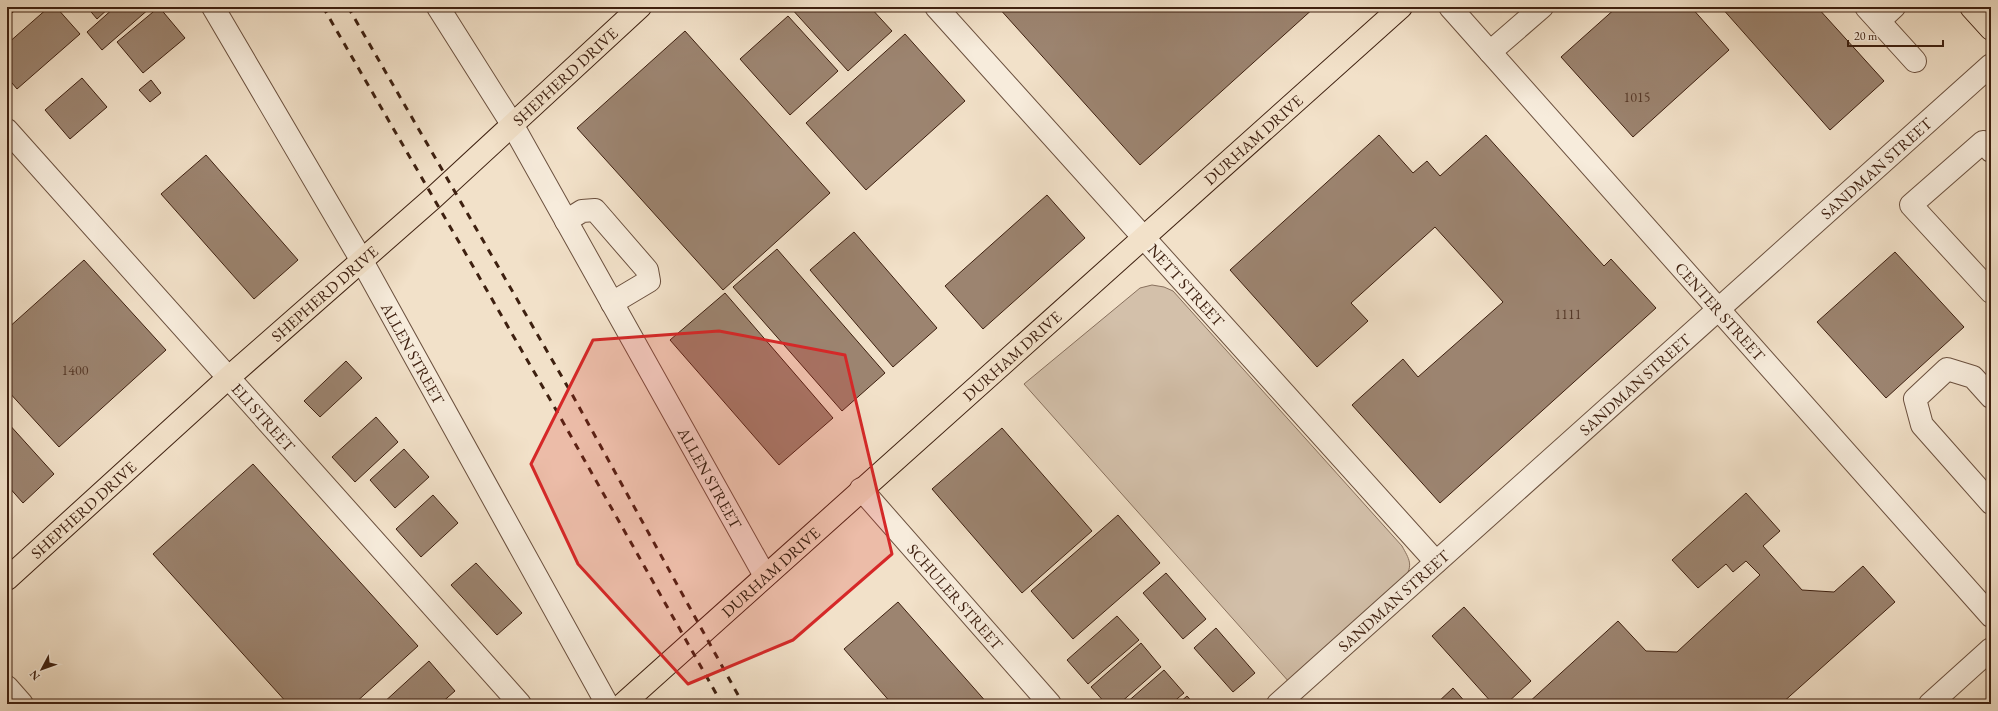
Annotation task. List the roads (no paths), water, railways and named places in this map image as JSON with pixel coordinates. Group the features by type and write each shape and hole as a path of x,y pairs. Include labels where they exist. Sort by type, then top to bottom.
{"main road":[{"name":"SHEPHERD DRIVE","path":"7,579 228,378 433,198 640,7"},
{"name":"DURHAM DRIVE","path":"623,704 861,489 1401,7"},
{"path":"1971,7 1991,29"}],"street":[{"name":"ALLEN STREET","path":"213,7 362,261 607,704"},
{"name":"ALLEN STREET","path":"438,7 512,124 765,576"},
{"name":"NETT STREET","path":"936,7 1144,236 1436,562"},
{"name":"CENTER STREET","path":"1450,7 1991,616"},
{"path":"1490,52 1542,7"},
{"path":"1880,12 1915,61"},
{"name":"SANDMAN STREET","path":"1278,704 1991,65"},
{"name":"ELI STREET","path":"7,130 520,704"},
{"path":"1991,151 1982,142 1911,205 1991,292"},
{"path":"566,220 582,211 595,210 647,270 649,281 612,303"},
{"path":"1991,397 1973,377 1947,369 1915,399 1922,425 1991,503"},
{"name":"SCHULER STREET","path":"861,489 1050,704"},
{"path":"1930,704 1991,649"},
{"path":"7,687 22,704"}],"railway":[{"path":"323,7 559,415 722,704"},
{"path":"348,7 573,396 743,704"}]}
